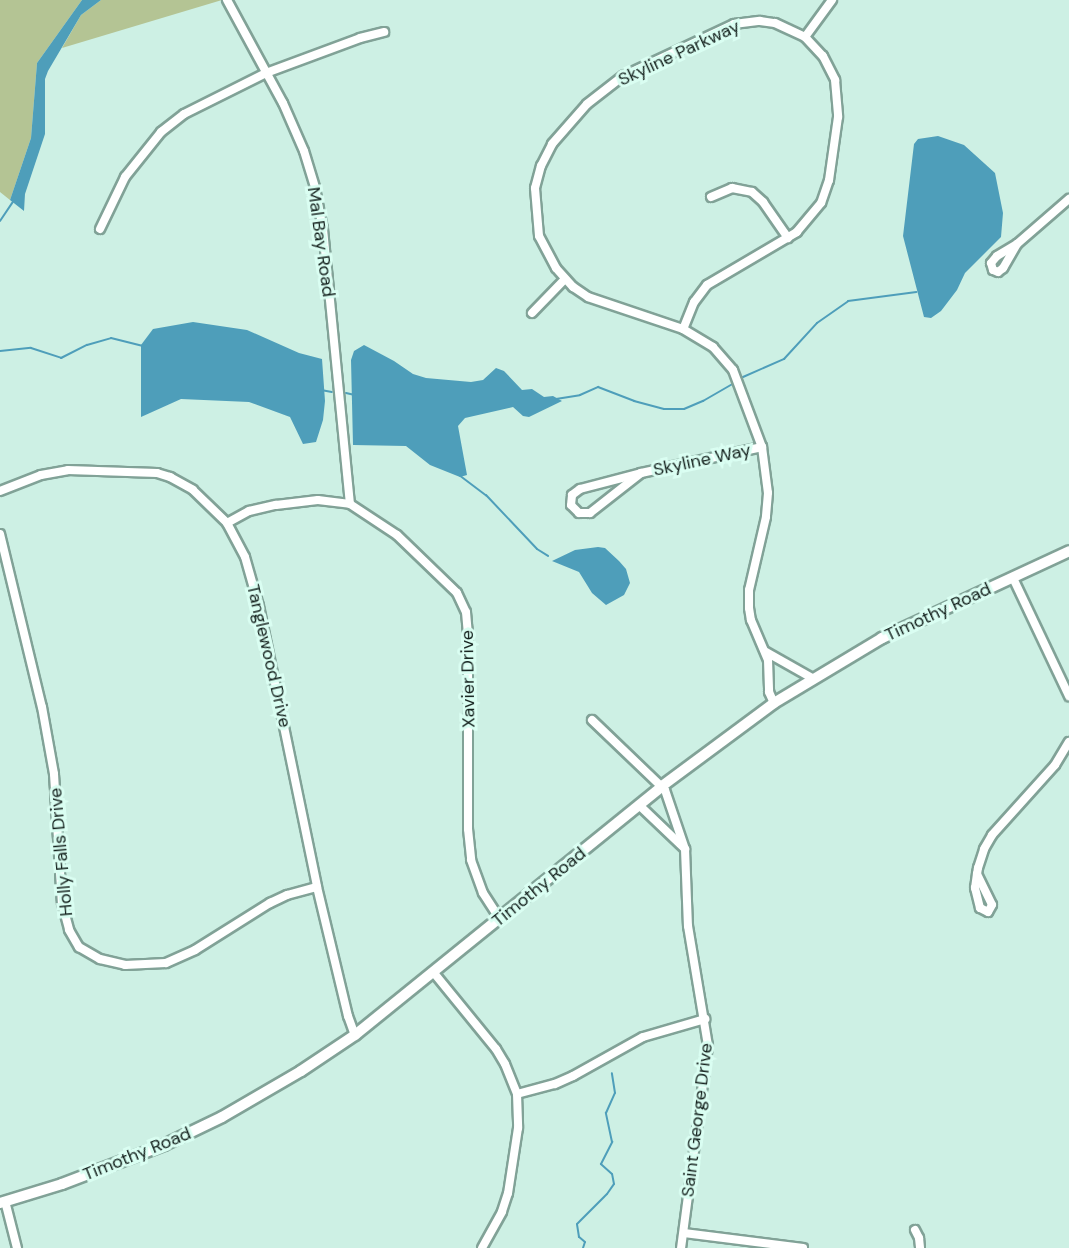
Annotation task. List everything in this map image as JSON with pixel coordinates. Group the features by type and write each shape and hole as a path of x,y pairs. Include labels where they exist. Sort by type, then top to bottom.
{"main road":[{"name":"Timothy Road","path":"2,1202 115,1165 199,1129 301,1071 355,1035 662,786 774,702 882,638 1069,551"}],"street":[{"name":"Mal Bay Road","path":"227,0 267,73 304,151 323,229 351,504"},
{"path":"805,37 832,0"},
{"name":"Skyline Parkway","path":"683,329 694,302 707,285 788,238 805,224 823,197 829,180 838,117 835,80 823,56 805,37 775,23 760,21 734,24 623,76 586,104 552,144 541,166 535,188 539,236 549,257 565,279 595,301 683,329 713,347 733,370 762,447 768,493 766,517 749,590 749,608 753,627 766,652 770,692 774,702"},
{"path":"100,229 125,177 161,132 184,114 267,73 360,38 384,32"},
{"path":"711,197 732,188 752,192 763,202 788,238"},
{"path":"1017,244 1069,199"},
{"path":"532,313 565,279"},
{"name":"Skyline Way","path":"641,473 590,513 579,513 571,505 572,495 579,489 641,473 762,447"},
{"name":"Tanglewood Drive","path":"0,491 33,478 61,471 150,472 182,483 227,523 245,557 259,606 317,887 348,1016 355,1035"},
{"name":"Xavier Drive","path":"227,523 249,511 276,505 318,500 351,504 382,524 426,561 446,580 462,602 468,636 469,844 476,877 500,919"},
{"name":"Holly Falls Drive","path":"0,534 42,707 54,774 60,883 65,918 80,947 100,958 125,965 166,963 195,950 270,903 287,895 317,887"},
{"path":"1013,578 1069,696"},
{"path":"766,652 812,678"},
{"path":"592,720 662,786"},
{"path":"977,874 987,842 1050,771 1069,742"},
{"name":"Saint George Drive","path":"662,786 669,799 684,849 688,926 708,1041 707,1065 681,1248"},
{"path":"639,805 684,849"},
{"path":"434,973 496,1049 517,1094 518,1128 510,1184 502,1212 482,1248"},
{"path":"517,1094 555,1084 573,1076 643,1037 705,1019"},
{"path":"2,1202 17,1248"},
{"path":"915,1230 920,1248"},
{"path":"684,1233 803,1248"}],"green space":[{"path":"0,0 82,0 37,63 31,138 10,200 0,192"},
{"path":"101,0 222,0 62,48 81,15"}],"water":[{"path":"82,0 101,0 81,15 45,79 45,134 25,194 24,211 10,200 31,138 37,63"},
{"path":"938,136 964,145 995,173 1003,213 1001,237 965,273 957,290 941,311 931,318 924,317 903,236 914,144 918,139"},
{"path":"193,322 247,330 299,353 322,359 325,401 323,420 316,442 303,444 290,417 249,402 181,399 141,417 141,345 153,329"},
{"path":"364,345 413,374 426,378 471,382 483,380 496,368 504,371 522,390 532,389 544,397 553,396 562,401 529,417 523,416 513,407 465,418 458,426 467,475 460,477 430,465 406,446 353,445 351,360 354,351"},
{"path":"605,548 619,561 626,569 630,583 624,595 606,605 592,593 579,572 552,561 575,550"}],"waterway":[{"path":"0,221 13,202"},
{"path":"743,377 784,359 817,323 848,301 916,292"},
{"path":"0,351 31,348 61,358 87,345 111,338 144,346"},
{"path":"556,399 580,395 598,387 634,401 664,409 684,409 732,384"},
{"path":"321,390 332,392"},
{"path":"346,393 355,395"},
{"path":"459,475 486,495 537,549 548,556"},
{"path":"583,1248 585,1242 579,1237 577,1224 614,1184 612,1174 601,1164 612,1142 606,1113 615,1093 612,1073"}]}
